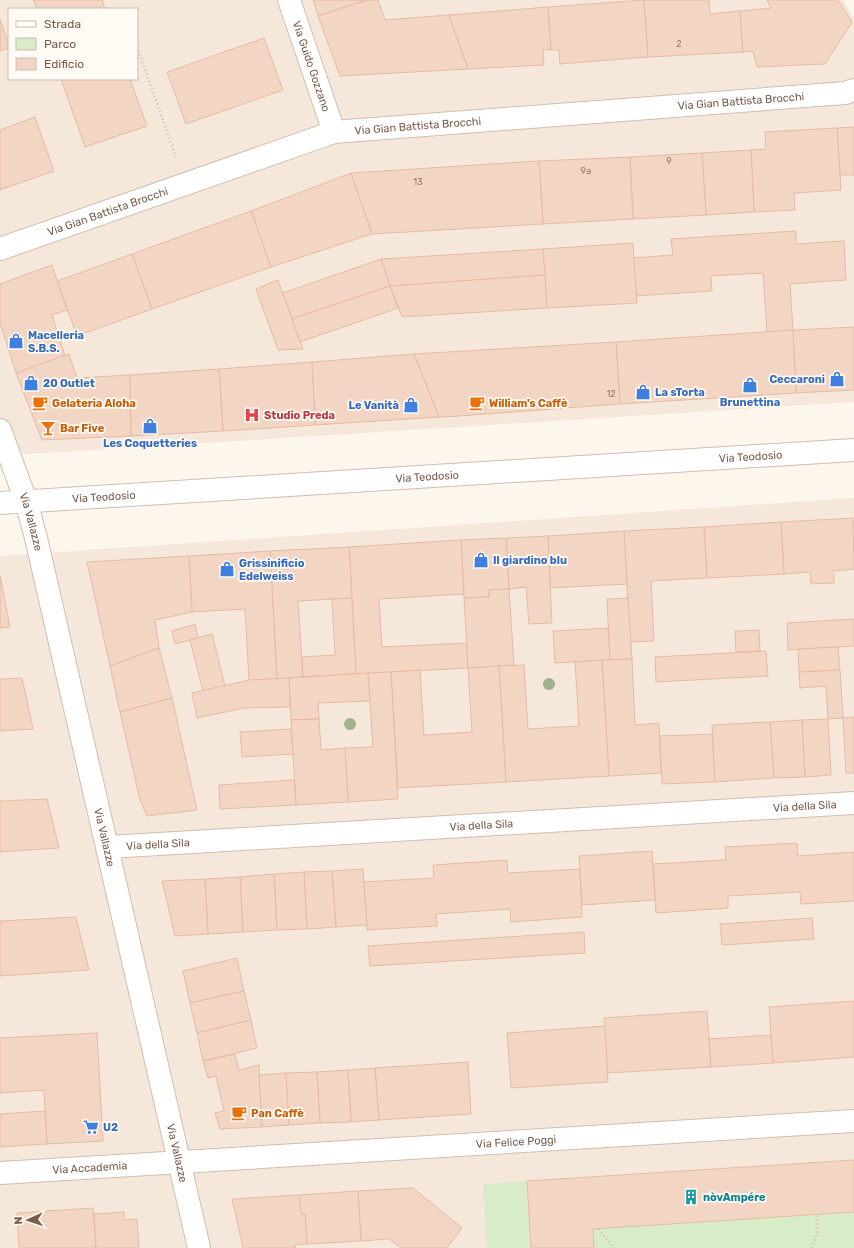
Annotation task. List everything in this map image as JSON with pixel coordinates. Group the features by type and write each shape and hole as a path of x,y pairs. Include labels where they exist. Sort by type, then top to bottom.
{"street":[{"name":"Via Guido Gozzano","path":"289,0 334,132"},
{"name":"Via Gian Battista Brocchi","path":"0,249 334,132 844,93 854,90"},
{"name":"Via Vallazze","path":"0,430 26,501 40,553 199,1248"},
{"name":"Via Teodosio","path":"0,503 854,450"},
{"name":"Via della Sila","path":"108,847 854,803"},
{"name":"Via Felice Poggi","path":"179,1162 854,1121"},
{"name":"Via Accademia","path":"0,1173 179,1162"}],"path":[{"path":"138,49 176,157"},
{"path":"812,1248 817,1233 817,1215"},
{"path":"599,1229 614,1248"}],"shaded area":[{"path":"0,0 843,0 854,19 854,402 0,456"},
{"path":"854,498 854,1248 0,1248 0,556"}],"green space":[{"path":"527,1181 531,1248 487,1248 483,1184"},
{"path":"854,1212 854,1248 594,1248 593,1229"}],"building":[{"path":"33,0 102,0 105,8 37,8"},
{"path":"313,0 367,0 318,16"},
{"path":"367,0 378,0 385,20 449,15 468,69 340,76 318,16"},
{"path":"644,0 648,57 560,64 559,50 551,50 548,7"},
{"path":"644,0 709,0 710,14 740,11 743,52 648,57"},
{"path":"767,0 838,0 852,22 825,64 757,67 753,51 743,52 740,11 771,8"},
{"path":"548,7 551,50 543,50 544,65 468,69 449,15"},
{"path":"0,19 8,42 8,48 0,51"},
{"path":"264,38 283,90 186,124 167,72"},
{"path":"61,80 130,80 147,126 85,147"},
{"path":"35,117 54,171 0,190 0,130"},
{"path":"854,127 854,175 840,175 837,128"},
{"path":"837,128 841,190 794,193 795,210 754,212 751,150 766,149 765,132"},
{"path":"751,150 754,212 706,215 702,153"},
{"path":"702,153 706,215 633,219 630,157"},
{"path":"630,157 633,219 543,224 539,161"},
{"path":"539,161 543,224 372,234 351,173"},
{"path":"351,173 372,234 271,267 251,211"},
{"path":"251,211 271,267 152,309 132,254"},
{"path":"796,231 796,244 844,241 846,280 790,284 793,330 767,332 763,273 711,276 712,291 635,296 633,258 673,255 671,239"},
{"path":"633,243 637,303 547,308 543,249"},
{"path":"543,249 545,275 390,286 381,259"},
{"path":"132,254 152,309 77,336 57,281"},
{"path":"381,259 390,286 292,319 283,293"},
{"path":"52,265 67,310 52,315 65,356 16,373 0,323 0,284"},
{"path":"545,275 547,308 402,317 390,286"},
{"path":"278,280 303,349 278,350 256,289"},
{"path":"390,286 398,308 300,342 292,319"},
{"path":"854,327 854,390 796,393 793,330"},
{"path":"793,330 796,393 620,404 616,342"},
{"path":"616,342 620,404 459,416 439,417 414,354"},
{"path":"69,354 77,378 130,375 131,436 42,440 16,373"},
{"path":"414,354 439,417 315,425 312,362"},
{"path":"312,362 315,425 223,431 219,369"},
{"path":"219,369 223,431 131,436 130,375"},
{"path":"853,518 854,569 834,571 834,583 811,584 810,572 784,574 781,522"},
{"path":"781,522 784,574 707,578 704,527"},
{"path":"704,527 707,578 651,581 654,641 630,642 624,531"},
{"path":"624,531 627,584 550,588 548,536"},
{"path":"548,536 552,623 529,624 526,587 509,589 506,538"},
{"path":"506,538 509,589 489,590 489,597 464,598 461,540"},
{"path":"461,540 464,594 379,599 382,647 467,643 468,668 356,674 349,547"},
{"path":"349,547 352,598 298,601 303,677 277,679 270,551"},
{"path":"270,551 277,679 249,680 245,609 192,612 189,556"},
{"path":"189,556 192,612 155,620 159,648 110,666 87,562"},
{"path":"0,575 10,627 0,628"},
{"path":"509,589 514,665 468,668 464,598 489,597 489,590"},
{"path":"352,598 356,674 303,677 302,657 335,655 332,599"},
{"path":"628,598 632,659 610,660 607,599"},
{"path":"854,619 854,646 788,650 787,623"},
{"path":"195,624 198,638 175,644 172,631"},
{"path":"608,628 610,660 555,663 553,631"},
{"path":"759,630 760,651 736,652 735,631"},
{"path":"212,634 225,686 203,691 190,640"},
{"path":"838,647 840,670 799,672 798,649"},
{"path":"159,648 172,698 120,712 110,666"},
{"path":"766,651 768,676 656,682 655,657"},
{"path":"632,659 635,725 659,723 661,773 609,776 602,660"},
{"path":"602,660 609,776 506,782 499,666 524,665 528,729 579,726 575,662"},
{"path":"499,666 506,782 398,788 391,672 420,670 424,735 472,732 468,668"},
{"path":"840,670 843,718 828,719 826,686 800,688 799,672"},
{"path":"391,672 398,799 348,802 345,748 373,747 368,673"},
{"path":"368,673 370,701 318,703 319,719 291,720 289,678"},
{"path":"22,678 33,729 0,731 0,679"},
{"path":"289,678 290,707 244,708 197,718 192,693 249,680"},
{"path":"172,698 197,810 147,816 140,800 120,712"},
{"path":"854,717 854,773 846,773 843,718"},
{"path":"319,719 321,750 345,748 348,802 296,805 291,720"},
{"path":"828,719 831,775 805,777 802,720"},
{"path":"802,720 805,777 774,778 770,722"},
{"path":"770,722 774,778 715,782 712,725"},
{"path":"291,729 293,754 242,757 240,732"},
{"path":"712,734 715,782 662,784 660,736"},
{"path":"294,780 296,805 220,809 219,785"},
{"path":"47,799 59,848 0,852 0,801"},
{"path":"797,843 798,856 854,852 854,901 801,904 800,892 728,896 728,908 656,913 653,864 726,860 725,847"},
{"path":"652,851 655,900 582,905 579,856"},
{"path":"507,860 508,873 580,869 582,917 511,922 510,909 436,914 437,926 367,930 364,882 434,878 433,865"},
{"path":"363,869 367,925 336,927 332,871"},
{"path":"332,871 336,927 307,929 304,872"},
{"path":"304,872 307,929 277,930 274,874"},
{"path":"274,874 277,930 243,932 240,877"},
{"path":"240,877 243,932 208,934 205,879"},
{"path":"205,879 208,934 175,936 162,881"},
{"path":"76,917 89,970 0,976 0,921"},
{"path":"812,918 814,939 722,945 720,924"},
{"path":"584,932 585,953 370,966 368,946"},
{"path":"237,958 244,991 190,1003 183,971"},
{"path":"244,991 251,1020 197,1033 190,1003"},
{"path":"854,1001 854,1057 773,1063 769,1007"},
{"path":"707,1011 711,1067 607,1073 604,1018"},
{"path":"251,1020 257,1048 203,1061 197,1033"},
{"path":"605,1026 608,1082 511,1088 507,1033"},
{"path":"97,1033 103,1141 47,1144 44,1090 0,1093 0,1038"},
{"path":"771,1035 773,1063 711,1067 709,1039"},
{"path":"235,1054 239,1070 259,1065 262,1127 220,1129 215,1113 224,1111 216,1076 208,1078 203,1061"},
{"path":"468,1062 471,1114 379,1120 375,1068"},
{"path":"375,1068 379,1120 351,1122 348,1070"},
{"path":"348,1070 351,1122 320,1123 317,1072"},
{"path":"317,1072 320,1123 289,1125 286,1073"},
{"path":"286,1073 289,1125 262,1127 259,1075"},
{"path":"45,1111 47,1144 0,1147 0,1114"},
{"name":"nòvAmpére","path":"854,1160 854,1212 593,1229 594,1248 531,1248 527,1181"},
{"path":"413,1188 462,1228 447,1248 401,1248 389,1239 361,1241 358,1191"},
{"path":"358,1191 361,1241 307,1244 305,1214 301,1214 299,1195"},
{"path":"299,1195 301,1214 305,1214 307,1244 295,1245 296,1248 243,1248 232,1199"},
{"path":"93,1208 96,1248 19,1248 17,1213"},
{"path":"124,1212 124,1220 137,1219 139,1248 96,1248 94,1214"}],"place":[{"name":"Macelleria S.B.S.","path":"16,341"},
{"name":"Ceccaroni","path":"837,379"},
{"name":"20 Outlet","path":"31,383"},
{"name":"Brunettina","path":"750,385"},
{"name":"La sTorta","path":"643,392"},
{"name":"Gelateria Aloha","path":"40,403"},
{"name":"William's Caffè","path":"477,403"},
{"name":"Le Vanità","path":"411,405"},
{"name":"Studio Preda","path":"252,415"},
{"name":"Les Coquetteries","path":"150,426"},
{"name":"Bar Five","path":"48,428"},
{"name":"Il giardino blu","path":"481,560"},
{"name":"Grissinificio Edelweiss","path":"227,569"},
{"name":"Pan Caffè","path":"239,1113"},
{"name":"U2","path":"91,1127"},
{"name":"nòvAmpére","path":"691,1197"}]}
